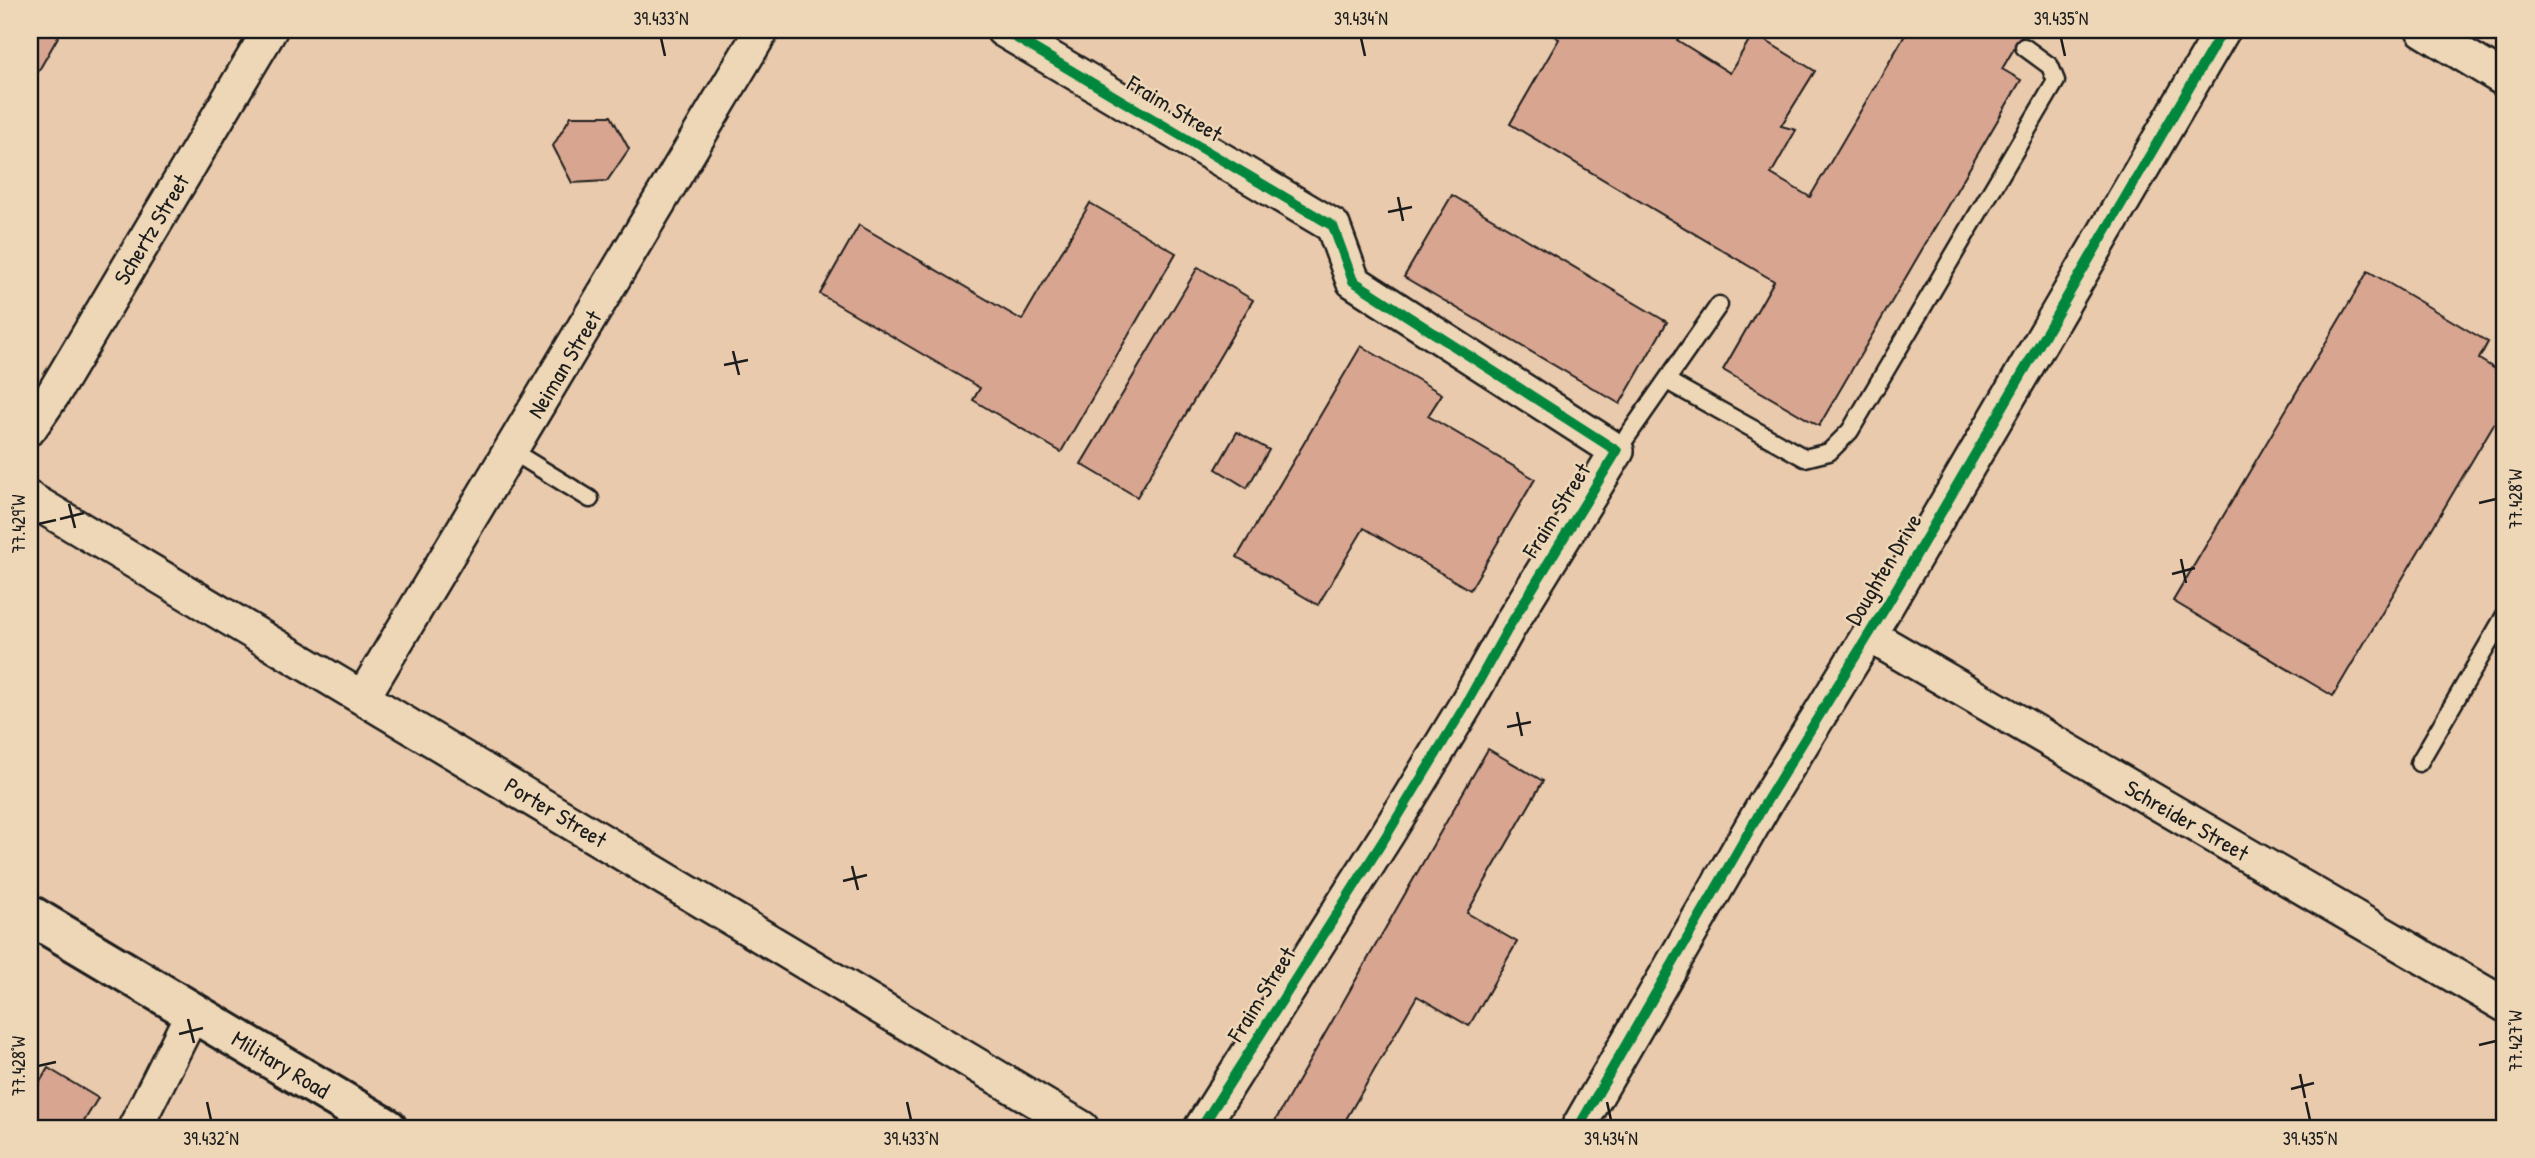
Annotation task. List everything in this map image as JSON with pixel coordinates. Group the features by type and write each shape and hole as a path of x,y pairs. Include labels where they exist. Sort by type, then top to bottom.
{"street":[{"name":"Schertz Street","path":"30,428 52,396 270,30"},
{"name":"Neiman Street","path":"363,697 762,30"},
{"name":"Fraim Street","path":"1003,30 1333,226 1353,281 1617,451 1510,625 1465,706 1388,833 1201,1128"},
{"name":"Doughten Drive","path":"1578,1128 1763,807 1869,635 2223,30"},
{"path":"2423,30 2505,80"},
{"name":"Porter Street","path":"30,499 1082,1128"},
{"name":"Schreider Street","path":"1869,635 2505,1005"},
{"name":"Military Road","path":"30,915 387,1128"},
{"path":"135,1128 193,1012"}],"lane":[{"path":"1667,381 1805,458 1829,452 1850,431 2056,81 2050,66 2024,47"},
{"path":"1617,451 1719,304"},
{"path":"512,451 590,499"},
{"path":"2419,763 2505,615"}],"building":[{"path":"30,30 62,30 30,86"},
{"path":"1545,30 1683,30 1677,40 1730,73 1755,30 1762,30 1758,36 1815,71 1781,126 1796,130 1771,174 1810,197 1908,30 1947,30 1953,33 1955,30 2025,30 2002,69 2021,80 1819,426 1723,370 1774,281 1510,124 1559,39"},
{"path":"571,116 611,116 629,149 607,181 572,183 553,146"},
{"path":"1452,195 1667,322 1620,404 1404,277"},
{"path":"1090,203 1176,253 1061,452 973,400 980,388 820,294 859,225 1022,320"},
{"path":"1198,267 1253,300 1137,497 1081,464"},
{"path":"2368,271 2488,342 2479,359 2505,375 2505,405 2333,696 2173,601"},
{"path":"1361,346 1442,394 1428,416 1535,479 1470,590 1364,528 1318,605 1237,557"},
{"path":"1237,432 1269,450 1247,488 1216,469"},
{"path":"1488,749 1543,781 1467,913 1517,942 1469,1026 1417,996 1341,1128 1271,1128"},
{"path":"48,1068 98,1098 80,1128 30,1128 30,1099"}],"cycle path":[{"path":"1003,30 1333,226 1353,281 1617,451 1510,625 1465,706 1388,833 1201,1128"},
{"path":"1578,1128 1763,807 1887,605 2223,30"}]}
